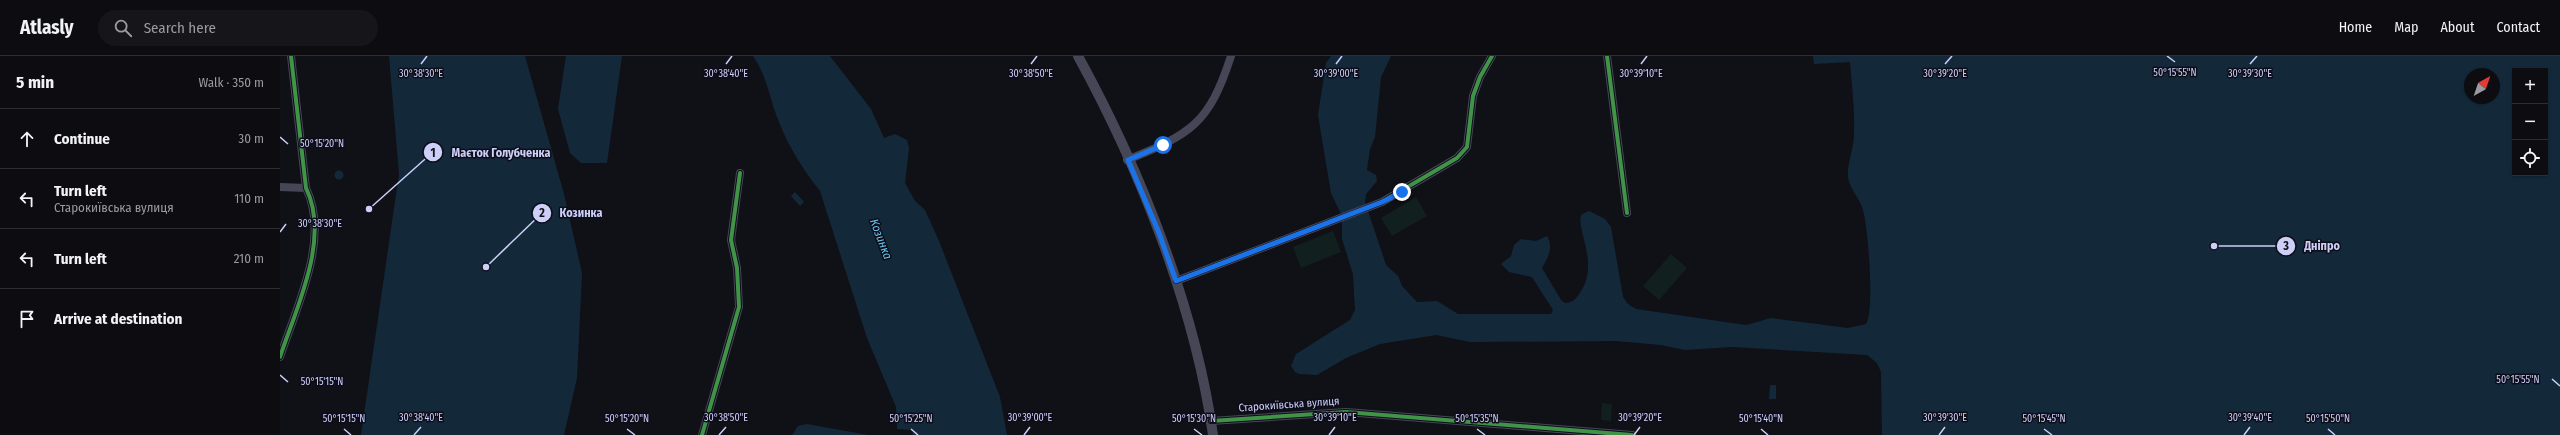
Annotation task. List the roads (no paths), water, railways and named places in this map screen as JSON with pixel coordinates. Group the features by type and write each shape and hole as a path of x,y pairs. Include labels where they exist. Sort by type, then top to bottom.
{"street":[{"path":"280,357 312,260 315,230 312,199 306,188 290,56"},
{"path":"1078,56 1128,160 1159,233 1176,281 1211,421 1213,435"},
{"path":"1128,160 1163,145 1200,120 1215,98 1231,56"},
{"path":"1176,281 1382,202 1457,158 1464,151 1469,138 1473,96 1480,77 1492,56"},
{"path":"1606,56 1627,213"},
{"path":"702,435 739,307 737,268 732,240 740,173"},
{"path":"280,187 306,188"},
{"name":"Старокиївська вулиця","path":"1211,421 1346,412 1632,435"}],"water":[{"path":"389,56 525,56 564,194 582,273 577,378 564,435 361,435 399,174"},
{"path":"566,56 622,56 607,163 581,163 570,153 558,109"},
{"path":"753,56 830,56 871,109 884,138 895,134 907,140 909,148 905,183 915,201 925,210 939,241 1000,397 1007,435 913,435 912,430 897,429 896,407 867,338 820,191 802,167 787,140 762,72"},
{"path":"1331,56 1391,56 1381,77 1375,137 1370,149 1367,170 1376,175 1377,181 1366,194 1365,202 1386,265 1398,276 1402,286 1417,302 1437,301 1458,314 1551,314 1553,310 1532,277 1509,272 1501,264 1511,256 1514,245 1521,239 1536,241 1547,236 1550,248 1542,268 1561,300 1565,303 1573,301 1579,294 1586,280 1588,257 1580,220 1582,214 1589,211 1605,219 1611,227 1623,297 1628,304 1636,309 1746,325 1771,318 1848,328 1866,324 1869,316 1870,303 1869,250 1865,219 1862,206 1849,182 1848,177 1854,140 1850,62 1814,64 1813,56 2560,56 2560,435 1882,435 1881,372 1877,363 1867,355 1732,347 1685,350 1661,345 1616,341 1470,342 1436,335 1380,344 1346,358 1317,375 1299,374 1295,372 1291,366 1296,354 1350,320 1355,310 1353,274 1342,239 1342,216 1331,193 1318,115 1326,63"},
{"path":"339,170 344,175 339,180 334,175"},
{"path":"795,192 804,202 800,206 791,196"},
{"path":"1770,385 1776,385 1776,399 1769,399"},
{"path":"807,424 868,435 792,435 798,426"}],"place":[{"name":"Маєток Голубченка","path":"369,209"},
{"name":"Дніпро","path":"2214,246"},
{"name":"Козинка","path":"486,267"}]}
